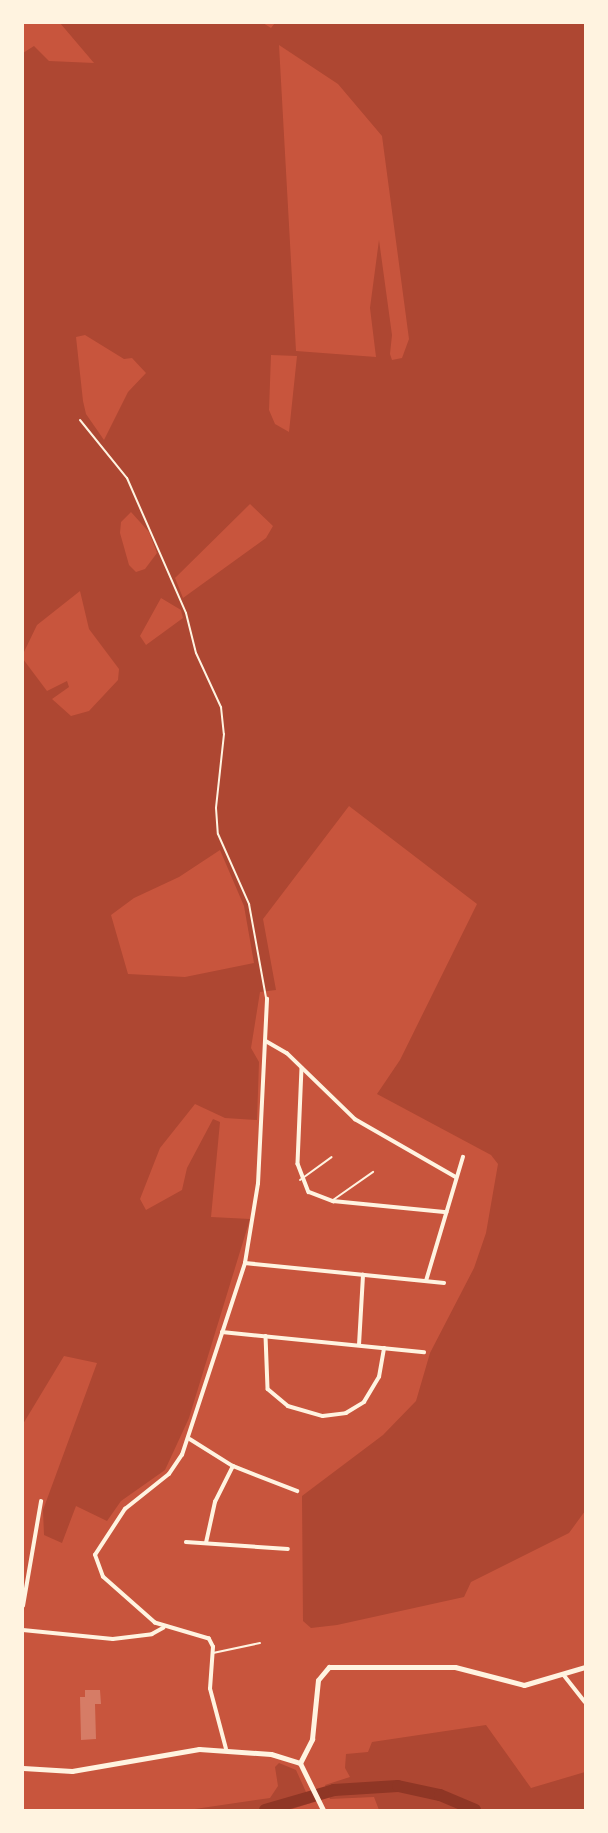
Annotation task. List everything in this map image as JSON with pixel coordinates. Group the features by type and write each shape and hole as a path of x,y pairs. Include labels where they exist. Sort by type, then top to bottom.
{"main road":[{"path":"300,1763 312,1739 318,1680 330,1667 455,1667 524,1685 585,1667"},
{"path":"23,1769 72,1771 182,1751 226,1749 271,1754 300,1763 314,1784 323,1809"}],"street":[{"path":"226,1749 210,1689 213,1653 205,1636 163,1628 103,1577 95,1555 125,1509 174,1468 190,1439 245,1264 258,1184 267,999"},
{"path":"266,1041 302,1068 355,1119 456,1177"},
{"path":"302,1068 299,1076 300,1180 315,1196 333,1201 446,1212"},
{"path":"426,1281 463,1157"},
{"path":"245,1264 444,1283"},
{"path":"359,1345 363,1275"},
{"path":"222,1332 424,1352"},
{"path":"265,1336 265,1380 271,1392 288,1405 323,1416 346,1413 364,1402 379,1377 384,1348"},
{"path":"190,1439 233,1466 297,1491"},
{"path":"206,1544 215,1503 233,1466"},
{"path":"23,1606 41,1502"},
{"path":"186,1542 288,1549"},
{"path":"23,1630 113,1639 152,1634 163,1628"},
{"path":"564,1675 585,1702"}],"lane":[{"path":"80,420 127,478 186,613 196,653 221,707 224,734 216,808 218,834 249,904 267,999"},
{"path":"300,1180 332,1157"},
{"path":"333,1201 373,1172"},
{"path":"213,1653 260,1643"}],"shaded area":[{"path":"60,23 263,23 271,28 275,23 585,23 585,1511 569,1533 471,1582 464,1597 337,1625 311,1628 303,1621 302,1496 383,1435 416,1401 430,1353 474,1268 486,1233 498,1164 491,1155 377,1094 400,1060 477,904 349,806 263,919 276,990 260,992 251,1048 259,1062 257,1120 225,1118 195,1104 160,1148 140,1199 146,1210 182,1190 187,1168 213,1119 220,1122 211,1217 250,1219 189,1418 165,1470 121,1501 107,1521 76,1506 62,1543 44,1535 43,1510 97,1363 64,1356 23,1424 23,659 47,691 67,681 69,687 52,699 71,716 89,711 118,680 119,669 89,629 80,591 37,625 23,654 23,53 34,46 49,61 94,63","holes":["279,45 338,84 382,136 409,339 402,358 392,360 392,335 379,240 370,308 376,357 296,351","85,335 124,359 132,358 146,373 128,392 104,440 86,414 76,337","271,355 297,356 289,432 275,424 269,410","250,504 273,526 266,538 183,598 175,578","131,512 149,532 157,553 145,569 136,572 129,565 120,533 121,522","161,598 181,610 183,618 146,645 140,636","220,850 244,906 254,963 185,977 128,974 111,915 134,898 179,877"]},
{"path":"486,1725 531,1788 585,1772 585,1810 379,1810 374,1797 330,1799 325,1785 350,1777 345,1768 346,1754 368,1752 372,1742"},
{"path":"279,1763 296,1770 311,1803 289,1810 188,1810 270,1798 278,1786 275,1767"}],"building":[{"path":"85,1690 100,1690 101,1704 95,1704 96,1739 81,1740 80,1697 85,1697"}],"waterway":[{"path":"265,1810 334,1790 398,1786 440,1795 475,1810"}]}
